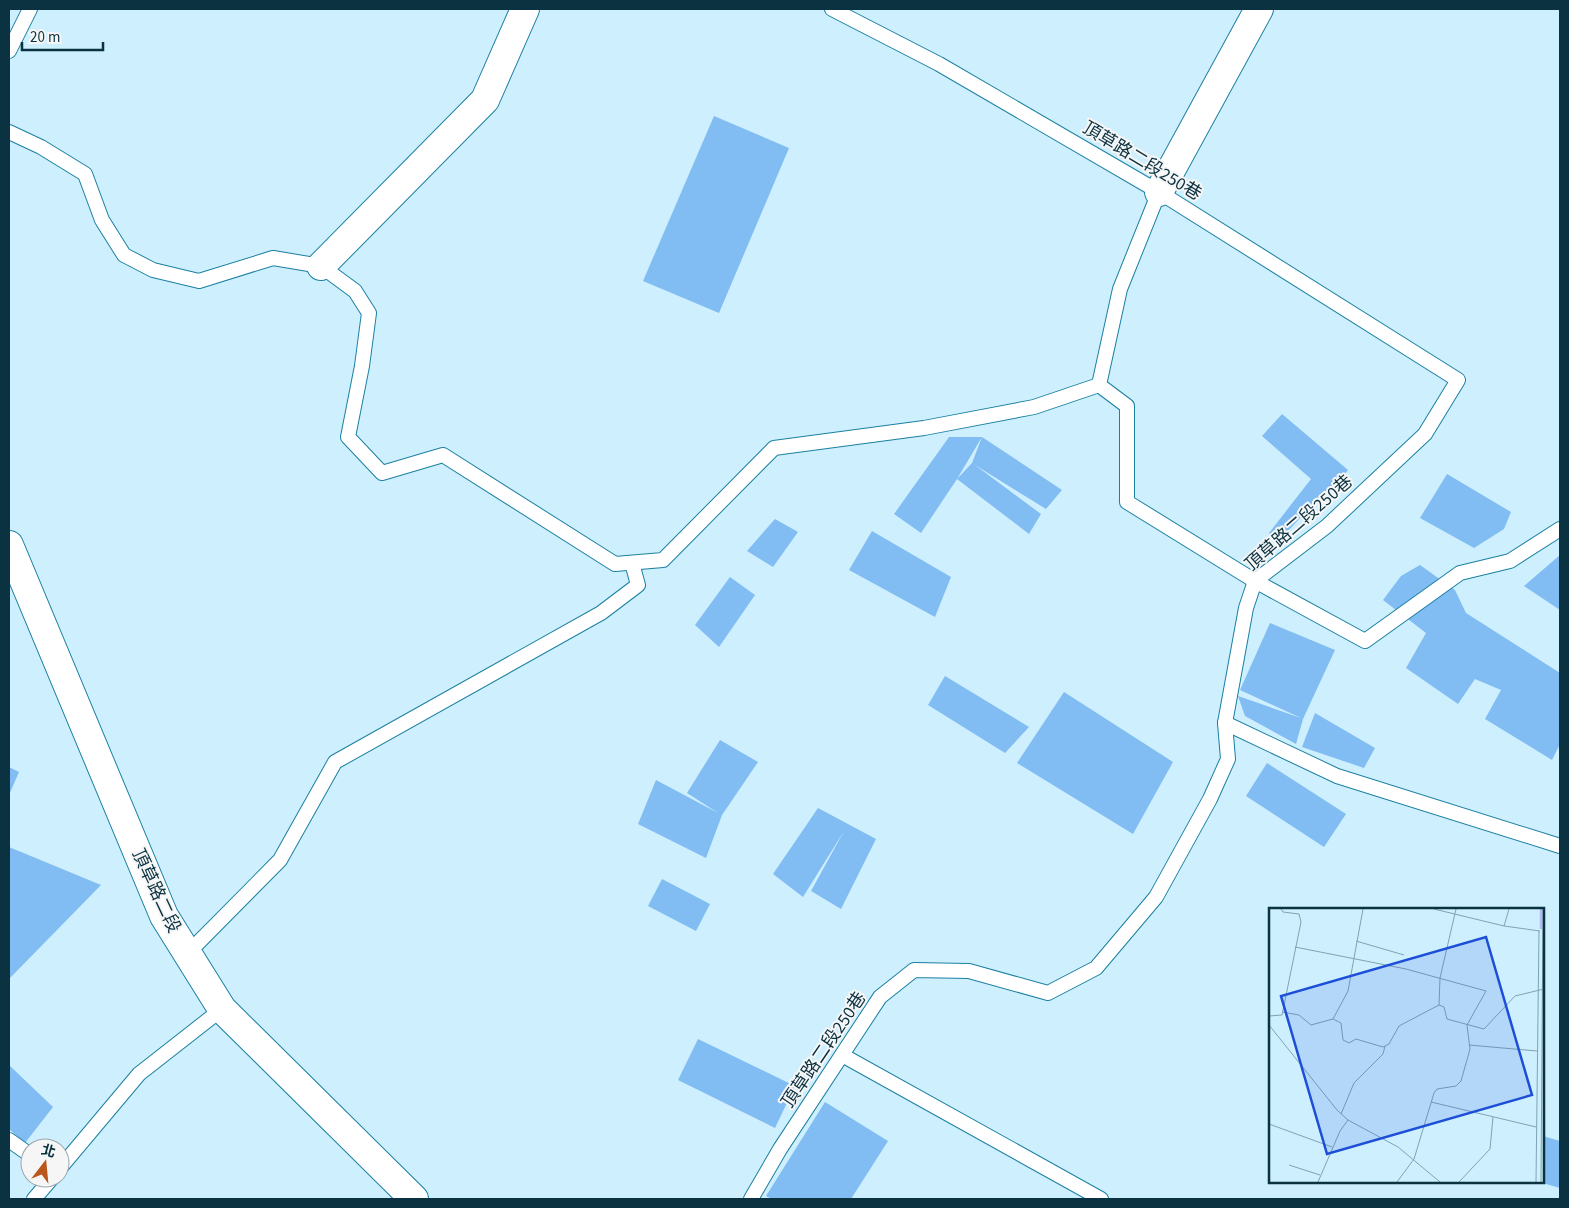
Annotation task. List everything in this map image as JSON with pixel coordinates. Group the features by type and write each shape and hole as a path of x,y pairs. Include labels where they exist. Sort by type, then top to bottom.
{"street":[{"path":"321,266 485,100 525,9"},
{"path":"1159,192 1259,9"},
{"name":"頂草路二段","path":"9,545 164,916 187,954 222,1009 414,1199"}],"lane":[{"path":"9,51 30,9"},
{"name":"頂草路二段250巷","path":"751,1199 780,1149 880,997 914,970 969,971 1048,993 1096,968 1156,897 1210,799 1228,759 1224,723 1246,608 1255,581 1327,526 1425,434 1458,380 1159,192 939,64 832,9"},
{"path":"9,132 41,147 85,174 102,220 124,254 153,270 198,281 273,258 321,266 355,291 369,313 362,366 348,437 382,473 443,455 615,564 663,560 774,448 924,428 1034,407 1099,385"},
{"path":"1099,385 1120,289 1159,192"},
{"path":"1099,385 1127,406 1127,502 1255,581 1364,641 1460,573 1510,561 1560,529"},
{"path":"187,954 280,860 334,762 601,613 638,585 632,563"},
{"path":"1224,723 1337,776 1560,846"},
{"path":"70,1156 139,1074 222,1009"},
{"path":"842,1055 1101,1199"},
{"path":"9,1140 20,1148"},
{"path":"34,1199 43,1188"}],"building":[{"path":"714,116 789,148 719,313 643,281"},
{"path":"1282,414 1348,470 1329,495 1325,491 1277,543 1269,533 1311,479 1262,436"},
{"path":"949,437 982,437 921,533 894,514"},
{"path":"982,437 1062,490 1046,509 975,465 1041,514 1029,534 957,479 972,463"},
{"path":"1447,474 1511,512 1504,529 1474,548 1420,518"},
{"path":"775,519 798,532 773,567 747,551"},
{"path":"872,531 951,577 935,617 849,570"},
{"path":"1560,555 1560,610 1524,586"},
{"path":"1420,565 1455,590 1466,613 1560,673 1560,744 1552,760 1485,719 1501,690 1475,679 1458,704 1406,668 1426,633 1383,600 1401,576"},
{"path":"730,577 755,595 719,647 695,625"},
{"path":"1270,623 1335,650 1303,719 1296,744 1245,716 1238,696 1301,718 1240,690"},
{"path":"945,676 1029,727 1005,753 928,705"},
{"path":"1064,692 1173,762 1133,834 1017,763"},
{"path":"1315,713 1375,748 1364,768 1302,747"},
{"path":"720,740 758,762 722,815 706,858 638,824 656,780 718,813 687,793"},
{"path":"1267,763 1346,814 1324,847 1246,796"},
{"path":"9,767 19,772 9,795"},
{"path":"818,808 876,839 841,909 811,891 844,831 803,897 773,874"},
{"path":"9,847 101,885 9,979"},
{"path":"662,879 710,904 696,931 648,906"},
{"path":"698,1039 795,1086 775,1128 678,1080"},
{"path":"9,1065 53,1107 29,1138 20,1139 9,1129"},
{"path":"825,1102 888,1141 851,1199 772,1199 766,1196"},
{"path":"1544,1136 1560,1141 1560,1188 1542,1183"}]}
